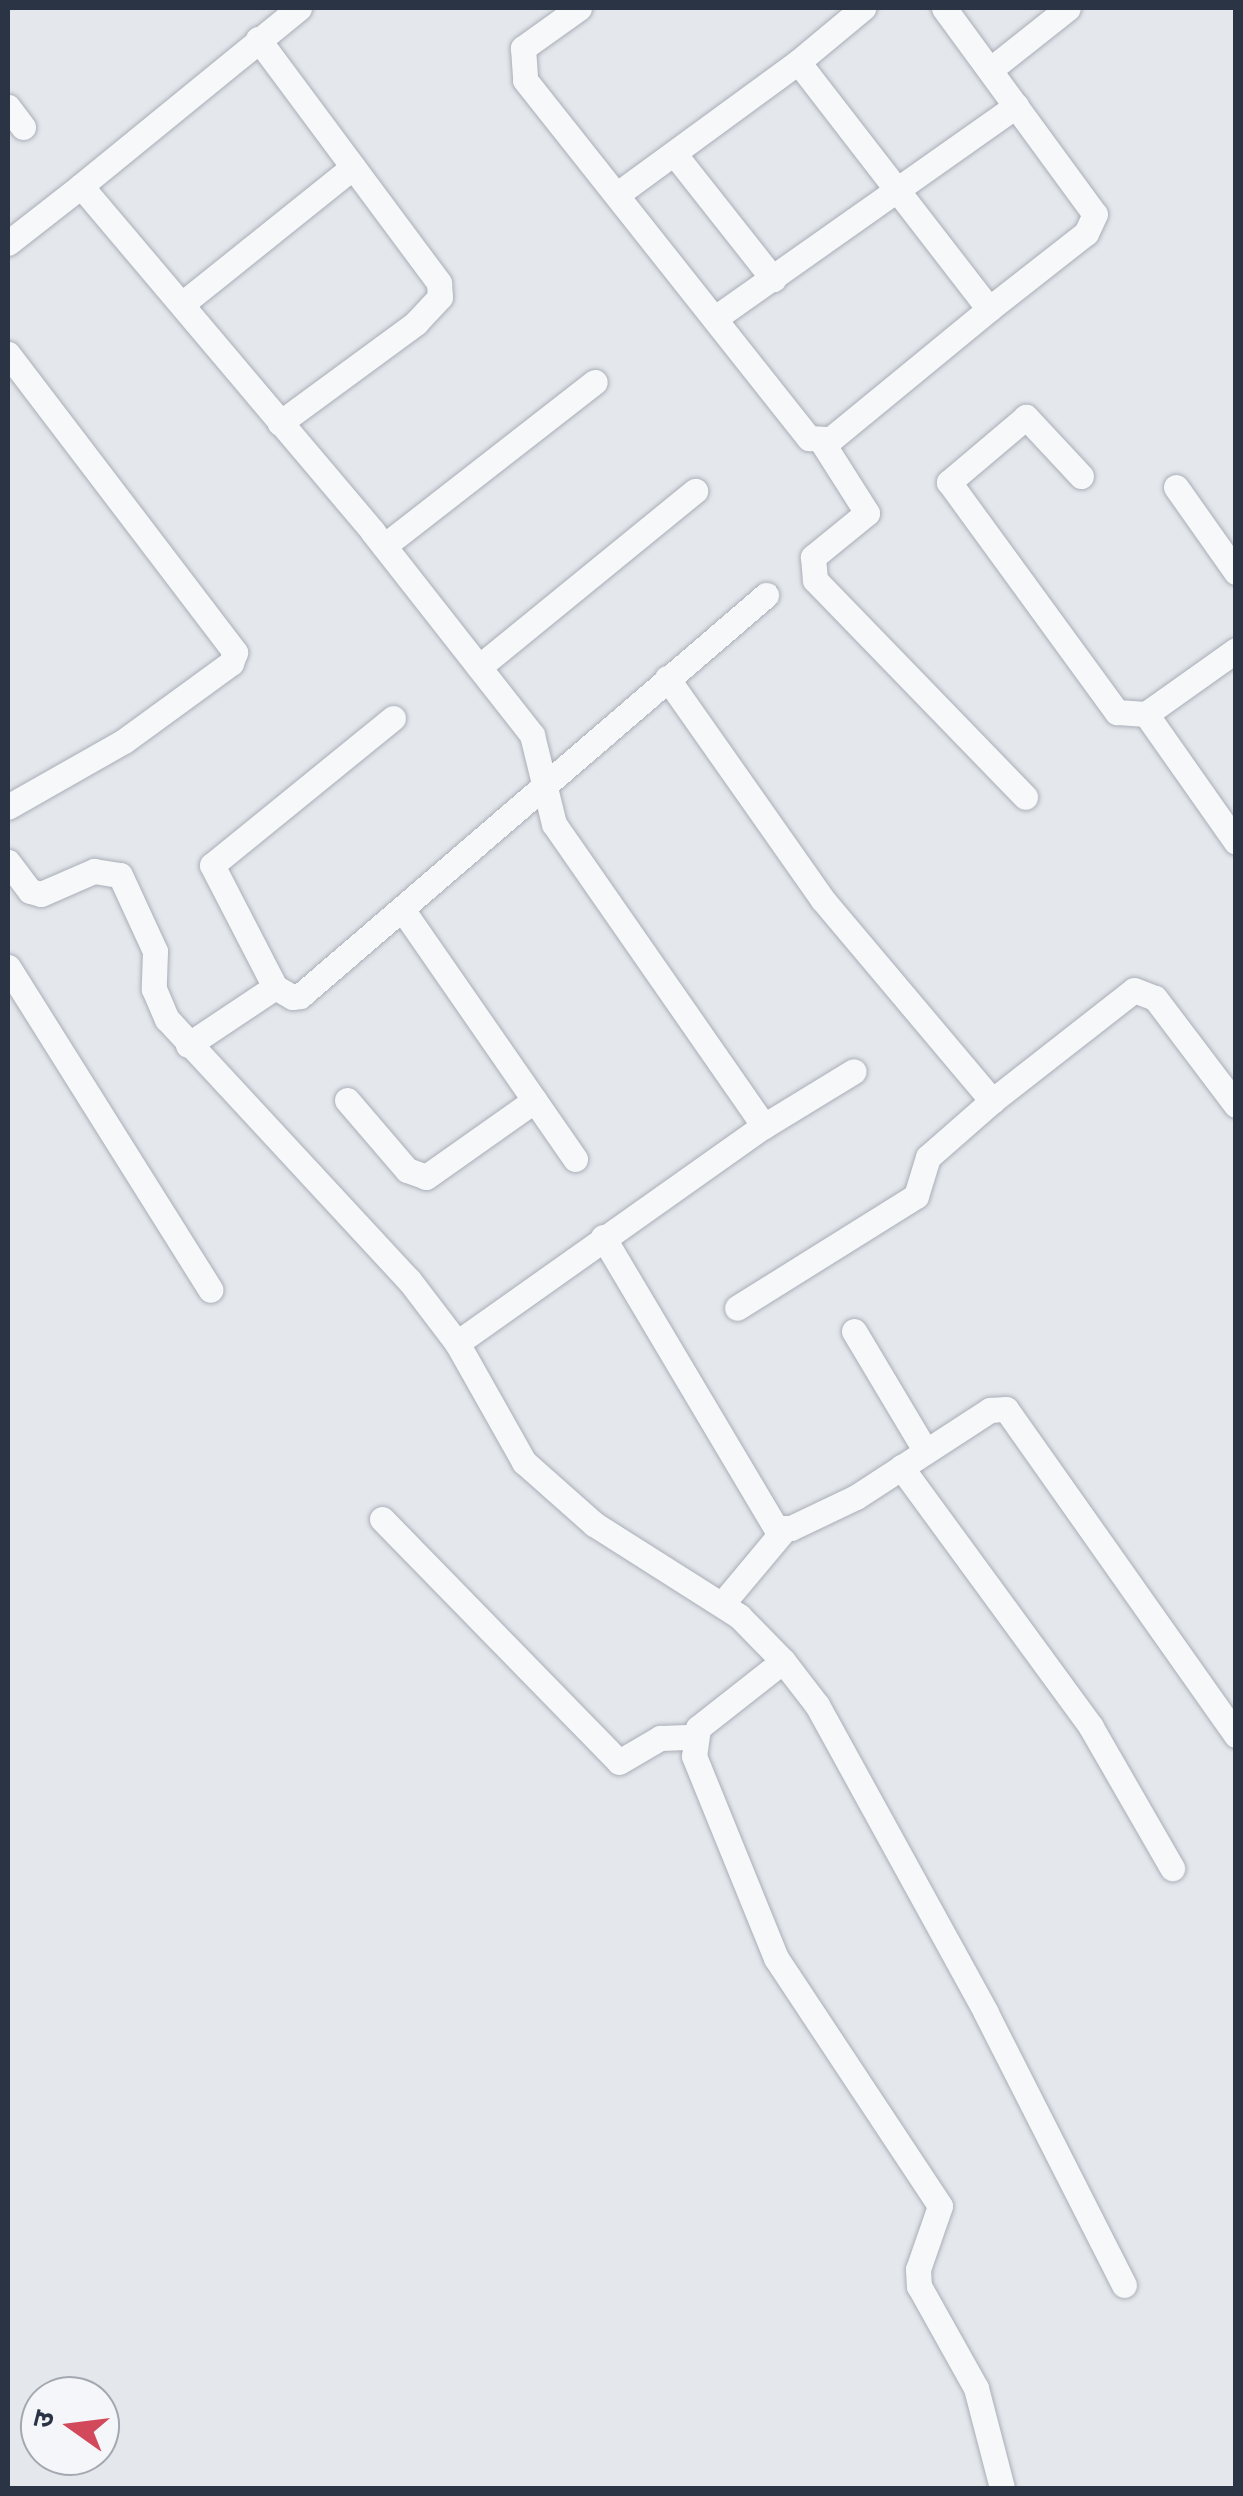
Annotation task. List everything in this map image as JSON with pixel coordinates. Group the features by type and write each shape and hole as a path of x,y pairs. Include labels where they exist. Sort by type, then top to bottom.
{"street":[{"path":"8,243 299,8"},
{"path":"579,8 532,39 519,67 718,316 809,438 822,442 867,513 813,557 815,580 1025,797"},
{"path":"618,194 676,156 863,8"},
{"path":"822,442 1086,233 1095,214 944,8"},
{"path":"991,68 1052,12"},
{"path":"258,39 431,267 440,298 416,322 280,423"},
{"path":"798,62 990,309"},
{"path":"718,316 1016,106"},
{"path":"676,156 773,279"},
{"path":"182,304 353,167"},
{"path":"80,186 384,546 532,735 554,824 764,1126"},
{"path":"8,354 235,652 231,663 124,741 8,807"},
{"path":"384,546 596,382"},
{"path":"1081,476 1026,417 949,482 1110,706 1132,717 1146,714 1236,650"},
{"path":"1176,488 1236,572"},
{"path":"479,667 695,491"},
{"path":"392,718 212,865 275,987 300,996 542,782 766,595"},
{"path":"667,678 824,900 992,1100"},
{"path":"1146,714 1236,842"},
{"path":"8,862 30,890 41,894 94,870 120,876 155,952 155,996 188,1044 409,1280 456,1343 524,1462 594,1524 722,1604 784,1661 817,1705 986,2014 1124,2285"},
{"path":"402,909 575,1160"},
{"path":"8,966 211,1290"},
{"path":"188,1044 275,987"},
{"path":"737,1308 916,1196 928,1158 992,1100 1134,990 1155,998 1236,1105"},
{"path":"456,1343 764,1126 854,1071"},
{"path":"346,1100 407,1170 426,1178 536,1100"},
{"path":"603,1237 770,1522 782,1531"},
{"path":"854,1331 925,1450"},
{"path":"722,1604 782,1531 901,1467 990,1410 1013,1416 1234,1729"},
{"path":"901,1467 1091,1727 1172,1868"},
{"path":"382,1519 619,1762 660,1738 694,1737 784,1661"},
{"path":"694,1737 694,1756 776,1958 940,2206 939,2224 918,2269 919,2286 976,2388 1002,2488"}]}
